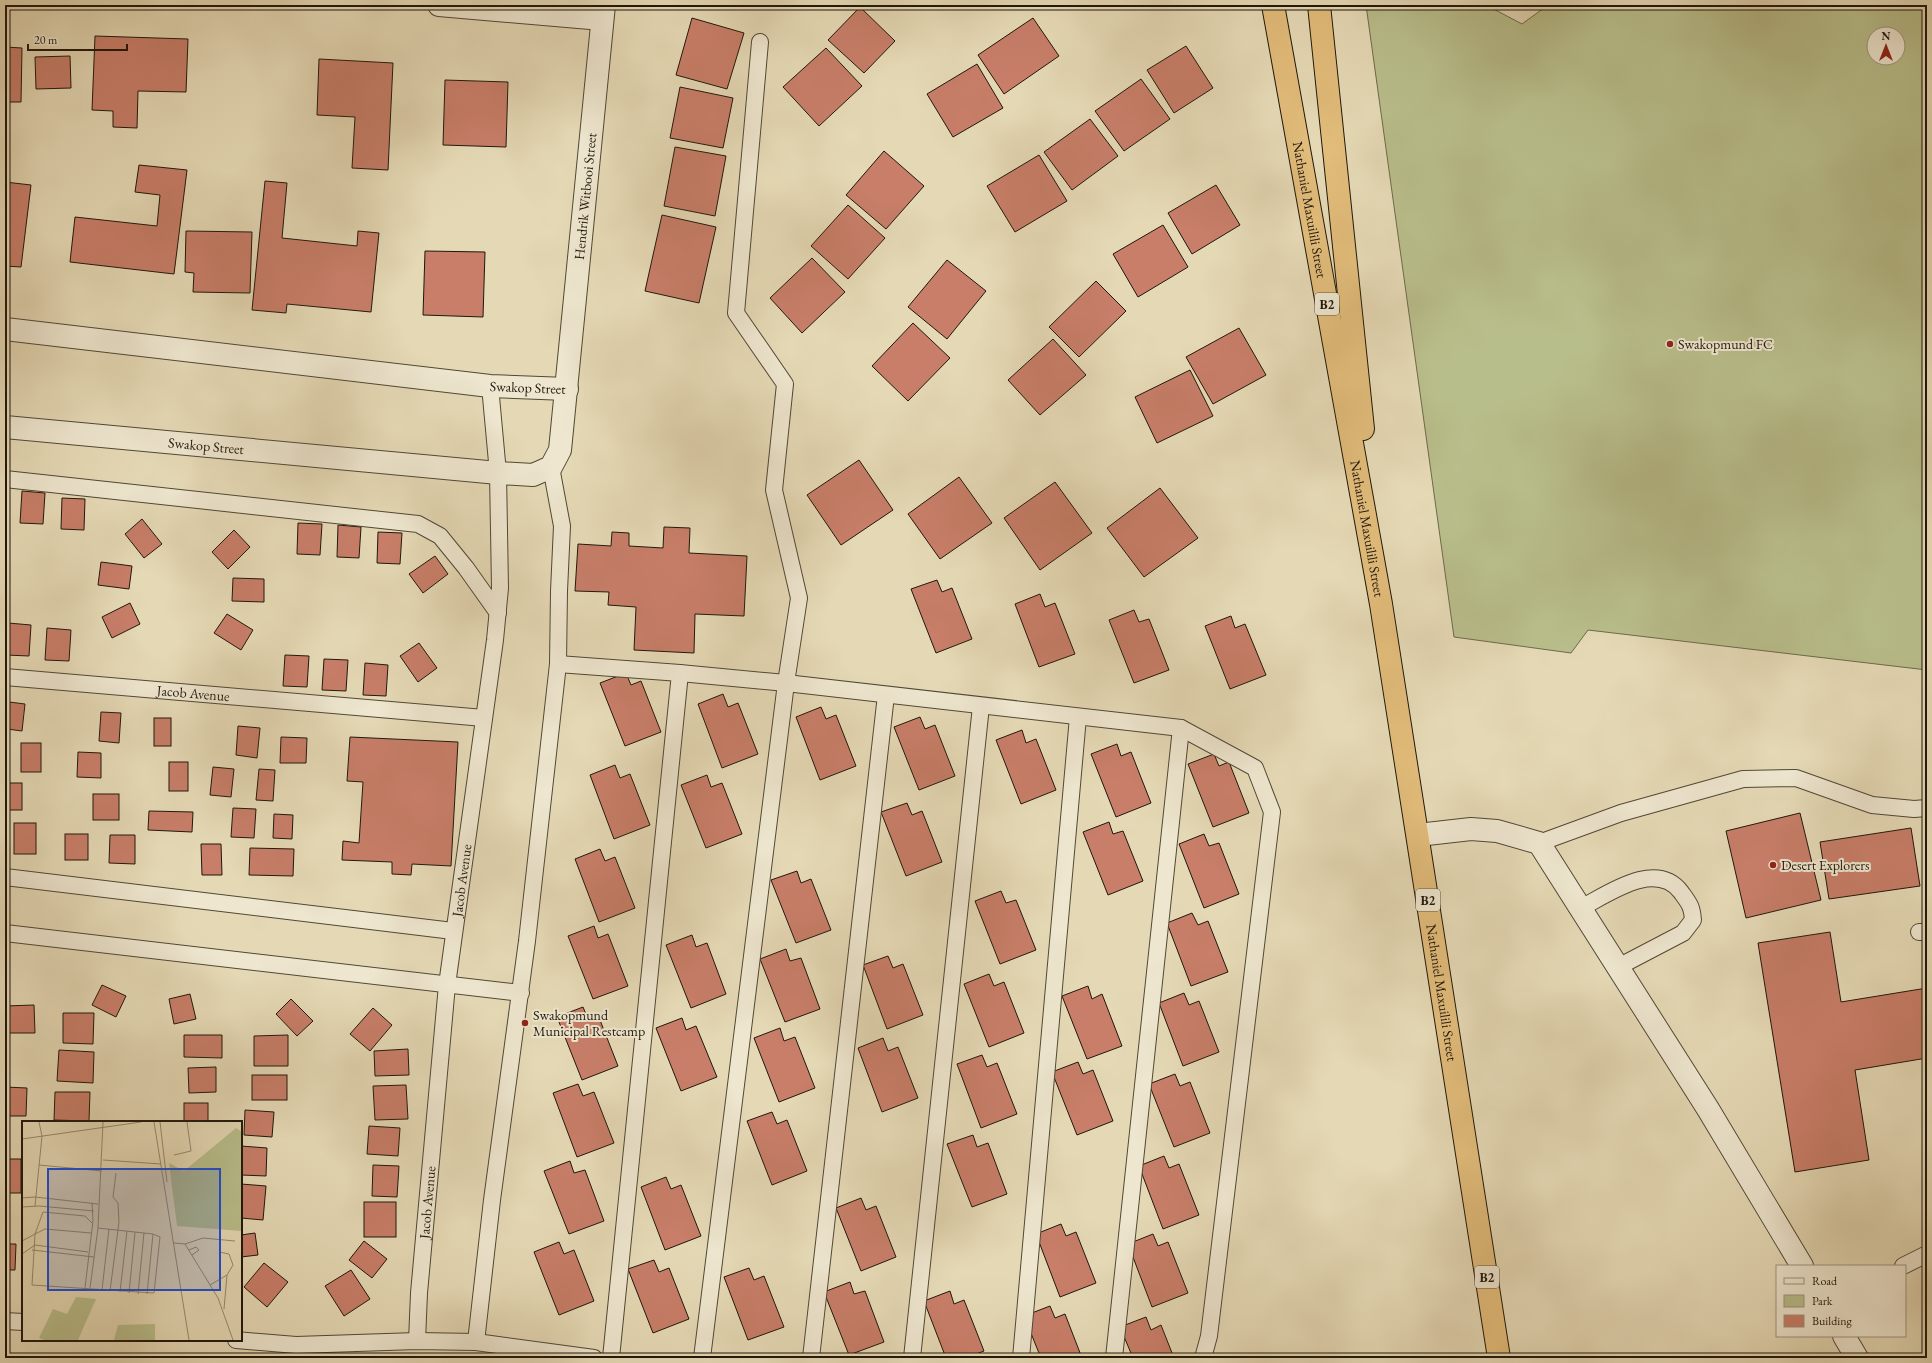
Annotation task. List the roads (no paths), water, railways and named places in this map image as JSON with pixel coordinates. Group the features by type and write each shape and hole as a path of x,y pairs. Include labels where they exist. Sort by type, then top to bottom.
{"highway":[{"name":"Nathaniel Maxuilili Street","path":"1273,5 1380,604 1418,836 1499,1358"},
{"name":"Nathaniel Maxuilili Street","path":"1319,5 1380,604"}],"street":[{"path":"439,5 603,12"},
{"name":"Hendrik Witbooi Street","path":"567,388 603,12"},
{"name":"Swakop Street","path":"5,329 490,386 567,388 560,450 551,467 533,474 498,473 5,426"},
{"path":"1418,836 1471,829 1497,830 1539,843 1708,1109 1801,1265"},
{"path":"1845,1337 1857,1358"}],"lane":[{"path":"702,1358 786,683 799,598 774,490 785,384 736,314 760,42"},
{"path":"484,718 500,588 498,473 490,386"},
{"path":"476,1342 492,1200 521,993 558,664 562,526 551,467"},
{"path":"5,479 418,524 440,536 466,568 498,612"},
{"path":"558,664 786,683 1181,728 1256,768 1272,812 1210,1328 1203,1358"},
{"path":"611,1358 680,673"},
{"name":"Jacob Avenue","path":"5,677 484,718 447,985 419,1293 417,1341"},
{"path":"811,1358 886,695"},
{"path":"912,1358 980,706"},
{"path":"1020,1358 1078,717"},
{"path":"1114,1358 1181,728"},
{"path":"1539,843 1621,813 1743,779 1796,778 1872,805 1914,809 1927,808"},
{"path":"5,878 454,931"},
{"path":"1581,908 1626,884 1641,879 1658,878 1675,885 1692,907 1693,920 1683,933 1618,967"},
{"path":"5,933 521,993"},
{"path":"1905,1265 1927,1254"},
{"path":"5,1321 22,1322"},
{"path":"242,1340 296,1345 417,1341 476,1342 594,1358"}],"place":[{"name":"Swakopmund FC","path":"1670,344"},
{"name":"Desert Explorers","path":"1773,865"},
{"name":"Swakopmund Municipal Restcamp","path":"525,1023"}]}
